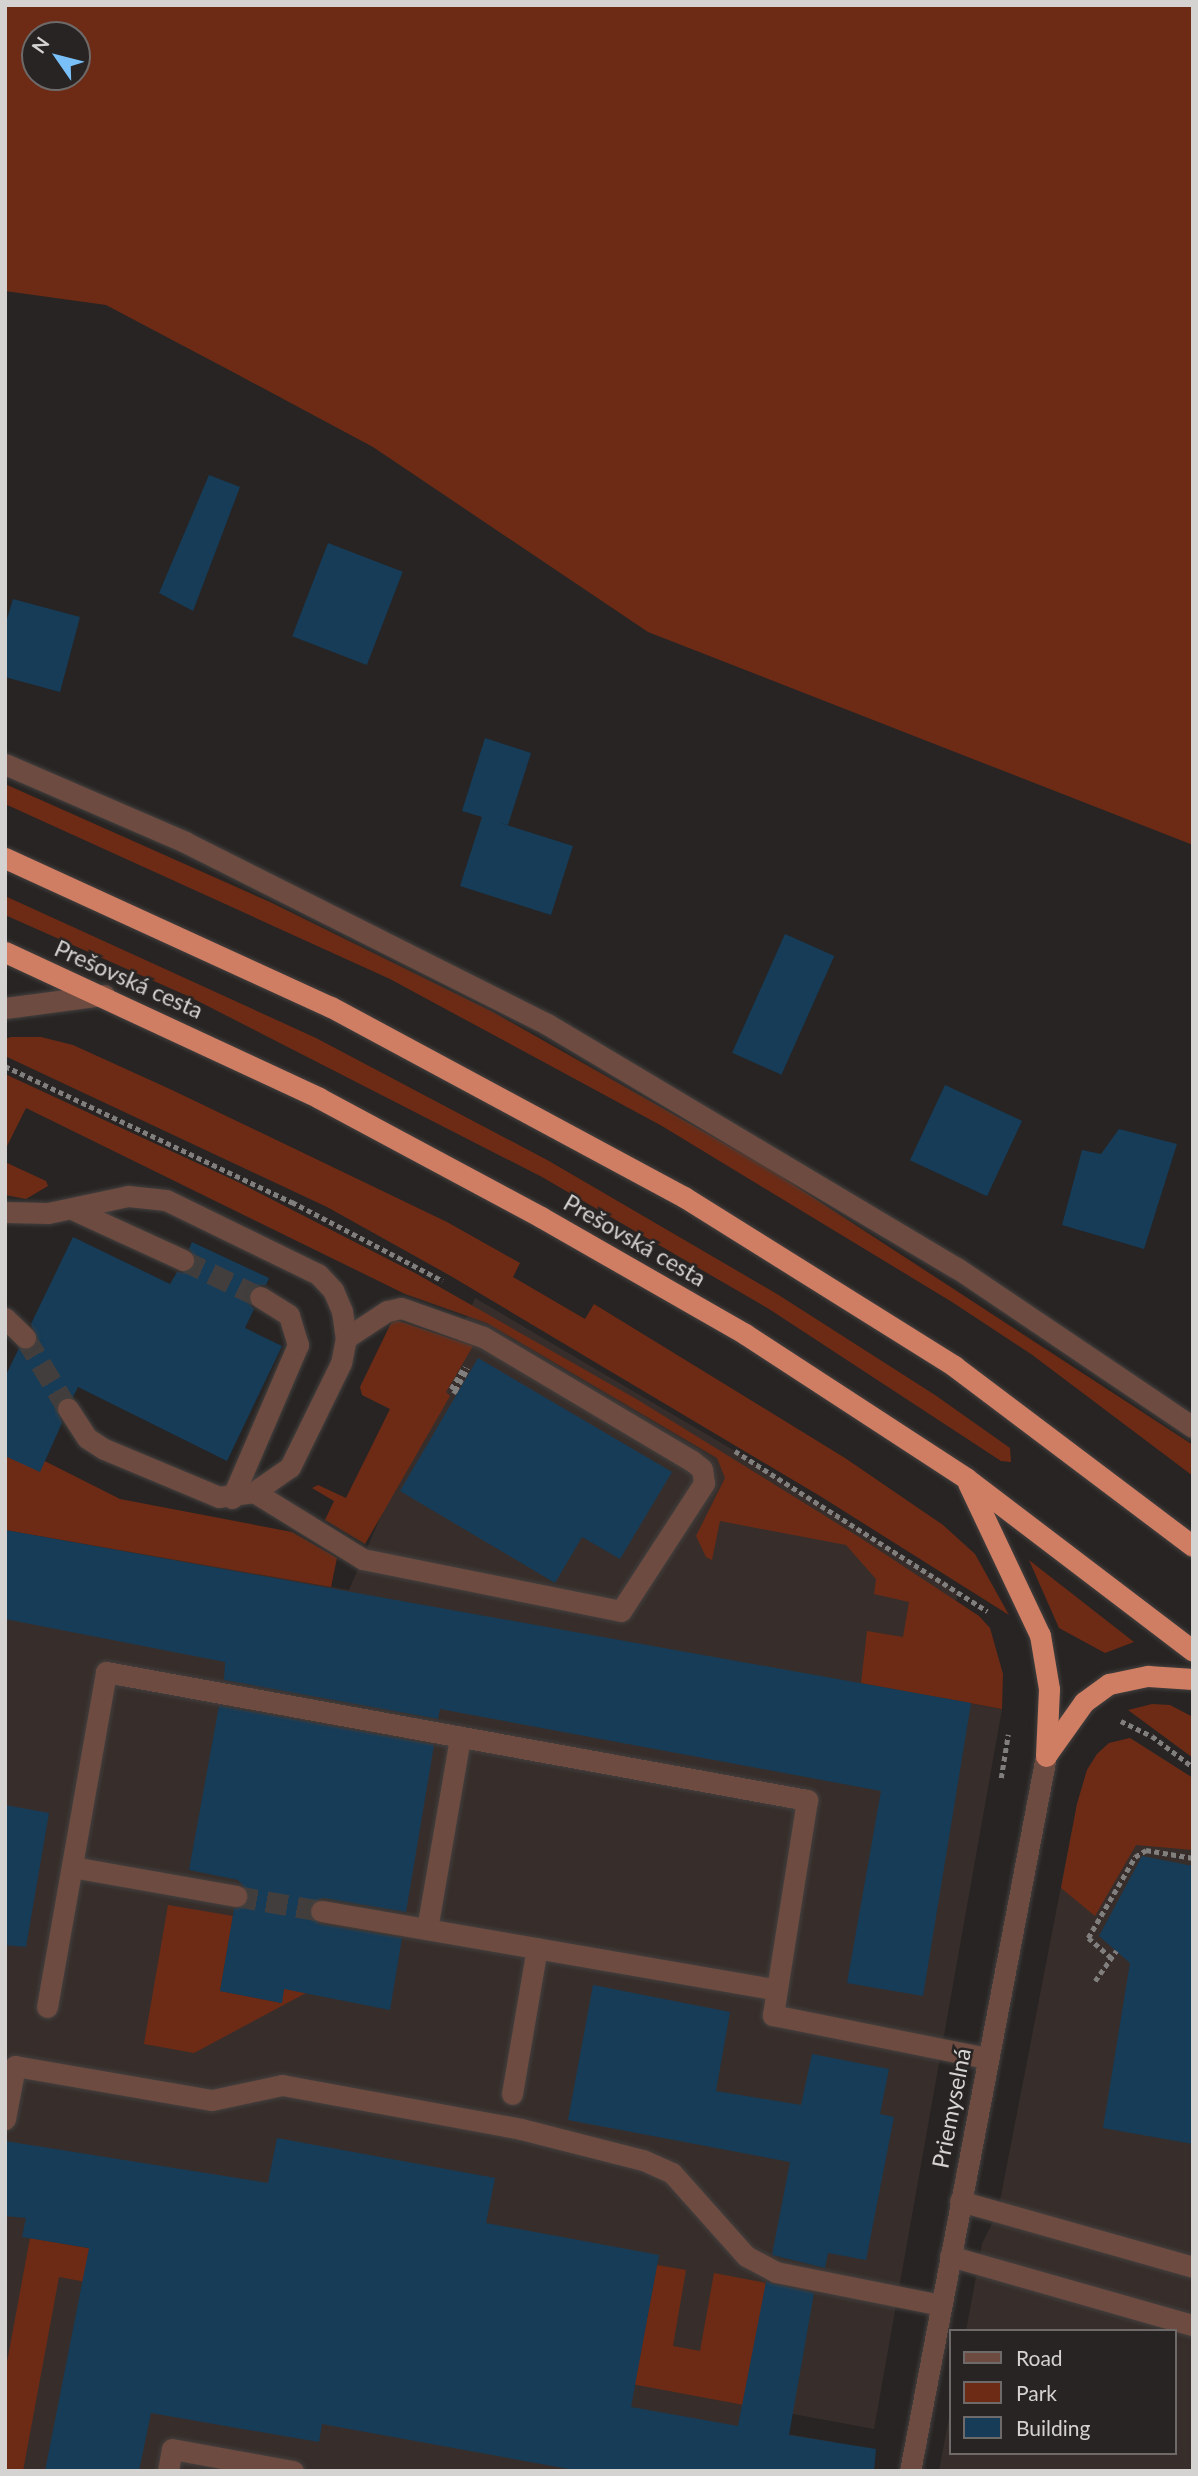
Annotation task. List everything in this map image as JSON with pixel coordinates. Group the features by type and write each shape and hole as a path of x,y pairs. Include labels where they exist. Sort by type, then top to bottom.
{"highway":[{"path":"5,858 331,1007 672,1190 954,1366 1193,1546"},
{"name":"Prešovská cesta","path":"5,952 104,995 318,1098 552,1223 745,1334 966,1478 1193,1651"},
{"path":"966,1478 1040,1635 1049,1689 1046,1756"},
{"path":"1046,1756 1084,1702 1109,1684 1148,1676 1193,1679"}],"street":[{"path":"5,764 208,854 547,1024 946,1261 1193,1427"},
{"path":"5,1008 104,995"},
{"path":"5,1212 27,1216 74,1210 128,1196 166,1200 318,1274 333,1290 342,1311 346,1338 341,1363 289,1467 254,1492 232,1498 208,1494 104,1449 87,1438 68,1409"},
{"path":"74,1210 183,1260"},
{"path":"232,1498 298,1345 289,1315 260,1297"},
{"path":"254,1492 363,1559 621,1611 704,1483 705,1475 692,1461 483,1336 401,1308 387,1311 346,1338"},
{"path":"5,1318 24,1337"},
{"path":"47,2007 106,1672 807,1800 773,2015 987,2058"},
{"path":"427,1929 460,1737"},
{"name":"Priemyselná","path":"910,2471 1046,1756"},
{"path":"72,1867 236,1896"},
{"path":"321,1911 776,1990"},
{"path":"512,2094 537,1948"},
{"path":"5,2119 15,2066 212,2100 282,2085 521,2129 643,2160 672,2173 746,2256 775,2272 941,2305"},
{"path":"960,2200 1193,2267"},
{"path":"950,2256 1193,2325"},
{"path":"168,2471 172,2449 293,2471"}],"path":[{"path":"5,1066 292,1202 451,1285"},
{"path":"728,1447 996,1619"},
{"path":"1000,1791 1008,1730"},
{"path":"1111,1958 1088,1938 1135,1857 1146,1850 1193,1858"},
{"path":"1095,1981 1116,1951"}],"shaded area":[{"path":"475,1298 740,1454 958,1591 940,1698 1002,1709 874,2429 744,2405 752,2428 834,2442 828,2471 5,2471 5,1530 349,1590"},
{"path":"1130,1738 1193,1778 1193,2471 939,2471 950,2412 950,2455 1177,2455 1177,2329 966,2329 982,2244 998,2211 1077,1804 1087,1770 1097,1754 1109,1743"}],"green space":[{"path":"5,5 1193,5 1193,845 648,632 373,447 106,305 5,291"},
{"path":"5,784 270,902 493,1012 768,1168 1193,1445 1193,1476 1031,1354 952,1302 662,1126 390,979 5,804"},
{"path":"5,896 316,1038 549,1161 777,1294 935,1395 1010,1448 1011,1462 1001,1461 769,1309 542,1177 190,997 5,915"},
{"path":"41,1037 73,1045 172,1090 447,1222 520,1263 513,1277 585,1319 594,1304 845,1458 943,1525 975,1554 1009,1615 820,1496 449,1275 327,1207 5,1056 5,1039"},
{"path":"5,1074 238,1182 415,1273 638,1400 859,1537 979,1616 990,1628 1003,1674 1002,1709 861,1683 867,1631 903,1637 909,1602 874,1594 876,1579 846,1545 720,1521 712,1560 706,1557 696,1536 725,1478 717,1458 487,1323 405,1294 26,1108 5,1150"},
{"path":"5,1162 46,1181 48,1186 26,1199 5,1195"},
{"path":"393,1319 473,1346 446,1392 450,1396 365,1544 325,1520 334,1501 312,1488 318,1485 346,1498 390,1409 362,1395 360,1387"},
{"path":"5,1441 120,1499 292,1532 337,1558 331,1587 5,1530"},
{"path":"1029,1560 1134,1642 1105,1653 1059,1628"},
{"path":"1152,1704 1170,1705 1193,1717 1193,1758 1128,1710"},
{"path":"1130,1738 1193,1778 1193,1850 1136,1845 1095,1916 1061,1888 1077,1804 1087,1770 1097,1754 1109,1743"},
{"path":"168,1905 233,1916 220,1991 281,2003 287,1976 306,1993 194,2053 144,2044"},
{"path":"30,2238 642,2345 657,2265 686,2270 673,2346 700,2351 714,2273 766,2283 744,2405 59,2277 23,2471 5,2471 5,2373"}],"building":[{"path":"209,475 240,487 193,611 159,593"},
{"path":"328,543 403,572 367,665 292,636"},
{"path":"13,599 80,617 60,692 5,677 5,626"},
{"path":"485,738 531,753 508,825 497,822 573,846 551,915 460,886 482,817 462,811"},
{"path":"785,934 834,956 781,1075 732,1053"},
{"path":"945,1085 1022,1121 987,1196 910,1160"},
{"path":"1119,1129 1177,1144 1144,1249 1062,1225 1082,1150 1101,1154"},
{"path":"73,1237 170,1284 177,1272 185,1273 195,1266 196,1258 189,1249 192,1242 269,1278 266,1285 254,1285 249,1291 248,1303 254,1309 245,1328 282,1346 227,1461 78,1387 73,1397 61,1398 56,1404 62,1423 40,1472 5,1456 5,1377 19,1348 29,1349 38,1341 31,1324"},
{"path":"478,1358 672,1472 620,1559 582,1537 555,1583 400,1491"},
{"path":"5,1530 971,1703 923,1996 847,1983 881,1791 440,1709 438,1719 224,1680 225,1662 5,1619"},
{"path":"219,1706 434,1745 406,1912 323,1898 311,1902 308,1909 319,1924 402,1938 390,2010 284,1989 282,2003 220,1991 234,1909 246,1905 248,1892 238,1880 189,1870"},
{"path":"5,1805 49,1813 26,1947 5,1945"},
{"path":"1142,1856 1193,1866 1193,2144 1103,2128 1130,1963 1099,1936"},
{"path":"593,1985 730,2012 716,2091 801,2105 812,2054 889,2069 880,2114 894,2117 866,2260 828,2253 825,2268 772,2255 790,2162 568,2120"},
{"path":"277,2138 495,2178 486,2223 659,2255 631,2407 738,2426 766,2282 814,2293 789,2435 876,2449 874,2471 580,2471 322,2424 319,2442 151,2413 139,2471 45,2471 89,2248 22,2237 26,2218 5,2216 5,2141 268,2183"}],"tunnel":[{"path":"183,1260 260,1297"},
{"path":"25,1337 68,1409"},
{"path":"236,1896 321,1911"}]}
